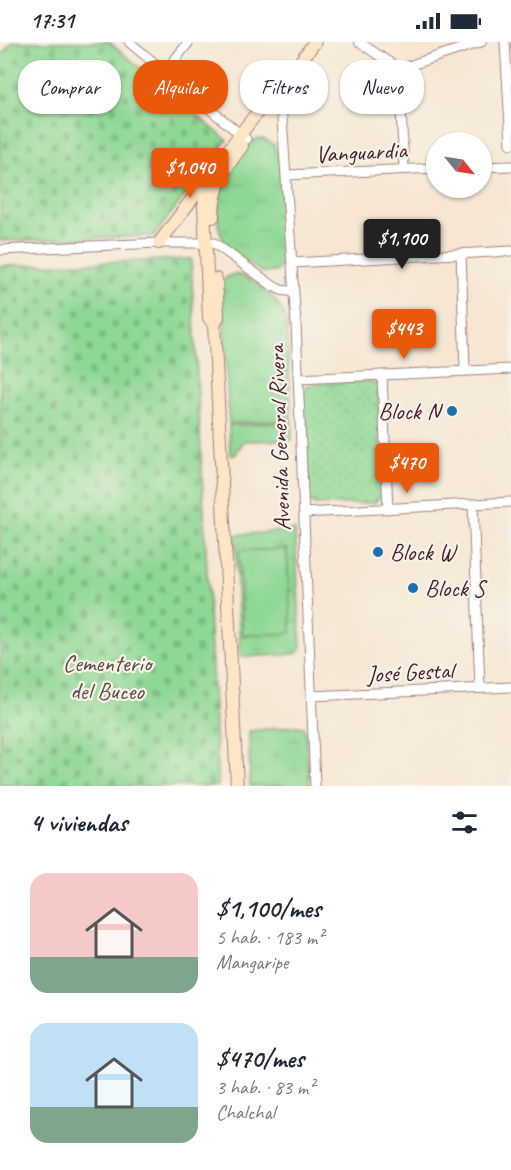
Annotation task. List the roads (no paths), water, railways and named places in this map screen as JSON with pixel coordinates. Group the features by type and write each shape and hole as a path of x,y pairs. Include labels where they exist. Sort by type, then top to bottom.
{"main road":[{"path":"302,60 315,42"},
{"path":"159,243 211,174 265,114"},
{"path":"209,243 215,191 243,136"},
{"path":"211,174 204,206 218,317 213,325 237,786"}],"street":[{"path":"129,42 149,60"},
{"path":"174,60 189,42"},
{"path":"359,42 386,60"},
{"path":"424,61 481,42"},
{"path":"505,42 511,144"},
{"path":"215,114 243,136"},
{"name":"Avenida General Rivera","path":"282,114 294,292 315,786"},
{"path":"401,114 404,169"},
{"path":"492,167 511,166"},
{"name":"Vanguardia","path":"287,175 426,168"},
{"path":"0,250 209,243 273,286 294,292"},
{"path":"292,263 511,251"},
{"path":"460,253 465,370"},
{"path":"298,378 511,369"},
{"path":"382,375 388,509"},
{"path":"304,513 511,502"},
{"path":"473,505 480,688"},
{"name":"José Gestal","path":"311,696 511,687"}],"place":[{"name":"Block N","path":"452,411"},
{"name":"Block W","path":"378,552"},
{"name":"Block S","path":"413,588"}],"park label":[{"name":"Cementerio del Buceo","path":"107,677"}]}
